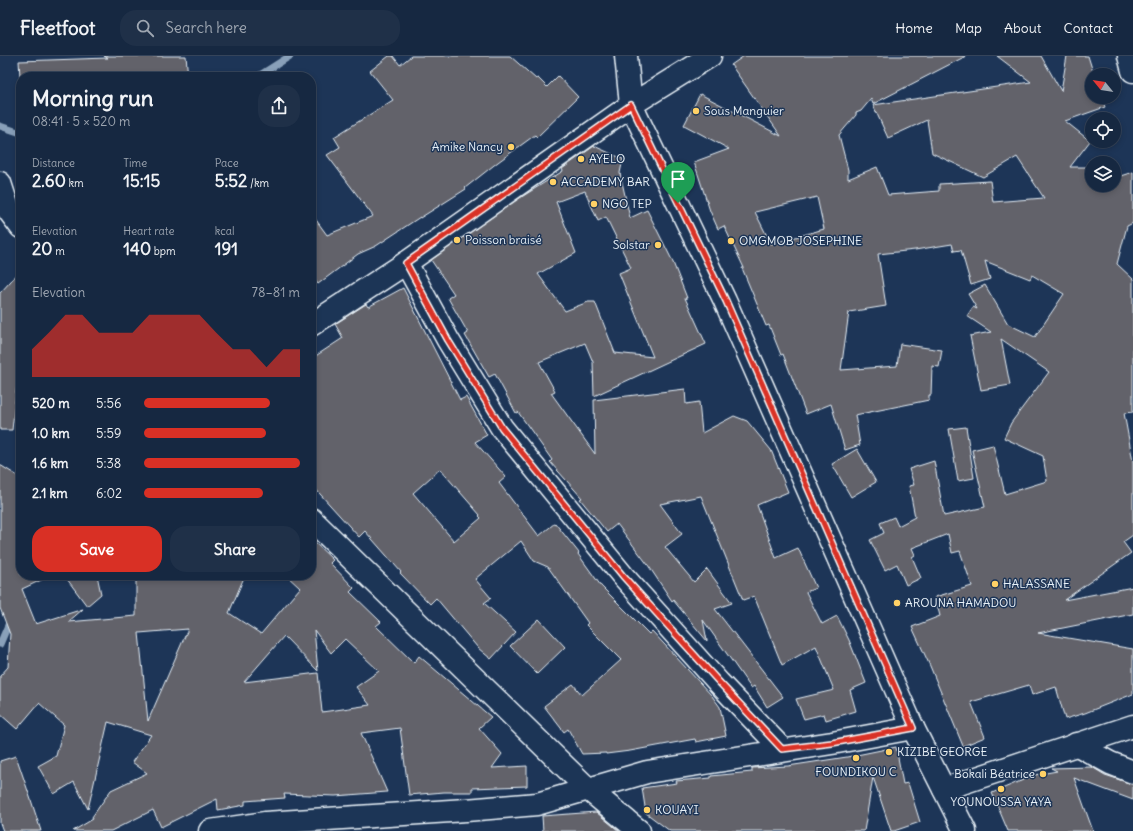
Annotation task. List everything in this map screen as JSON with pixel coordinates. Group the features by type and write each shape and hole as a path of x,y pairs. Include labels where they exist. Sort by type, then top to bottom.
{"street":[{"path":"626,56 631,105 726,301 913,728 965,831"},
{"path":"316,322 406,263 631,105 710,56"},
{"path":"1128,56 1133,71"},
{"path":"0,183 10,222"},
{"path":"406,263 448,340 502,428 623,576 782,749"},
{"path":"316,524 588,789 639,831"},
{"path":"944,788 1133,726"},
{"path":"210,831 265,823 538,804 647,772 782,749 832,743 913,728"},
{"path":"1076,744 1110,763 1133,772"}],"building":[{"path":"104,56 186,56 188,72 20,72 19,61 108,58"},
{"path":"389,56 393,56 400,65 411,56 510,56 547,87 558,76 578,97 537,137 535,135 498,162 465,188 466,189 376,246 358,254 318,284 316,281 316,220 327,235 373,216 327,155 340,147 334,137 393,100 370,71"},
{"path":"744,56 966,56 873,104 871,99 861,111 856,113 856,115 839,135 848,170 848,179 877,167 888,195 939,191 939,184 990,181 993,202 1044,198 1017,157 983,177 932,153 927,120 888,138 873,105 1031,82 997,56 1041,56 1061,91 1067,56 1088,56 1092,68 1085,68 1085,104 1104,104 1105,107 1091,112 1085,112 1085,114 1065,121 1085,137 1085,148 1070,167 1085,167 1085,192 1121,192 1121,176 1133,172 1133,223 1127,226 1117,264 1133,279 1133,412 1124,413 1133,462 1133,535 1123,542 1131,553 1064,600 1133,587 1133,614 1038,633 1133,649 1133,694 1085,713 1065,719 1056,687 1032,695 1029,685 971,702 985,737 963,746 912,627 940,616 935,597 972,586 960,551 952,553 948,534 912,548 915,555 912,557 921,578 906,585 897,564 885,570 870,540 884,533 880,523 894,517 898,526 915,517 909,486 914,485 909,469 934,461 944,516 985,507 972,450 993,445 1005,494 1047,481 1043,456 1004,438 1011,423 1049,372 1001,339 1010,385 981,390 970,336 991,332 967,316 973,307 977,309 968,294 985,285 1008,324 1035,337 1064,294 1032,275 1030,279 985,261 990,279 971,285 961,250 954,251 952,244 878,254 886,306 849,312 841,370 897,366 900,344 942,350 939,367 932,366 931,395 929,395 929,400 855,415 860,445 845,450 831,404 806,414 783,354 781,355 769,325 766,326 742,268 744,268 724,226 718,229 710,211 694,162 729,149 684,125 700,94 781,136 731,65","holes":["817,197 824,229 771,244 755,212"]},
{"path":"594,146 623,159 620,173 630,218 647,210 672,260 687,298 685,298 706,344 594,396 593,362 585,343 539,362 555,391 551,393 595,454 594,400 685,389 686,404 699,402 702,433 734,416 747,421 771,450 788,492 757,505 776,558 798,548 816,588 806,592 822,624 837,616 849,640 866,683 850,690 856,711 826,720 824,714 804,719 796,699 834,690 816,646 782,665 754,596 743,600 701,496 660,504 682,534 665,547 694,582 707,569 732,603 715,609 783,697 767,707 754,686 751,688 703,620 707,641 673,600 672,601 648,565 617,524 607,532 580,499 582,498 550,462 552,460 518,412 516,413 495,374 489,377 465,335 468,333 448,298 454,294 431,260 515,201 563,171 562,169","holes":["585,191 598,221 606,217 631,268 619,273 653,357 615,353 595,302 588,302 565,311 538,274 576,253 556,202"]},
{"path":"16,275 16,392 12,430 0,430 0,293"},
{"path":"403,288 460,400 466,397 487,435 475,442 506,477 499,483 539,536 555,523 579,553 578,554 601,586 649,634 652,631 712,696 720,707 726,736 696,742 695,739 606,754 582,754 568,729 564,732 544,706 573,684 582,695 621,660 586,625 588,623 548,567 534,561 521,541 475,579 491,598 484,603 516,632 491,659 478,648 436,598 430,604 400,573 401,572 365,531 359,537 316,490 316,356 343,338 335,324 366,304 368,307","holes":["440,469 480,515 479,516 481,518 454,541 413,493"]},
{"path":"966,427 974,478 958,481 949,429"},
{"path":"857,449 876,482 851,497 832,464"},
{"path":"0,465 16,475 16,580 41,580 22,589 36,624 83,609 68,622 136,616 136,580 243,580 229,613 261,634 300,588 291,580 316,580 316,544 333,560 330,563 354,588 350,592 381,622 376,626 414,663 419,656 491,717 479,728 502,754 492,768 527,766 527,786 472,788 472,792 444,792 409,795 400,728 361,733 387,792 335,796 284,794 285,798 245,801 245,805 218,810 217,799 161,827 153,810 111,831 73,831 93,819 92,817 111,790 147,773 132,762 151,735 108,722 88,809 74,782 54,794 38,766 56,756 64,725 39,703 17,729 0,714 0,676 8,667 10,634 0,608","holes":["188,629 148,721 139,633","314,630 331,653 345,639 379,671 356,687 370,705 322,712 318,673 244,682 284,636 318,671"]},
{"path":"68,580 98,580 101,594 87,606"},
{"path":"539,619 565,647 537,674 510,646"},
{"path":"896,747 903,784 908,783 920,822 894,831 891,831 873,777 864,831 670,831 646,813 642,788 677,783 676,781 752,772 752,768 788,766 847,757"},
{"path":"16,756 41,831 3,831 0,823 0,761"},
{"path":"1092,767 1105,775 1133,784 1133,800 1074,778 1093,831 1008,831 992,793 1035,775 1057,771 1051,768"},
{"path":"596,812 619,831 543,831 542,816"}],"waterway":[{"path":"265,72 290,56"},
{"path":"0,126 16,131"},
{"path":"0,644 9,623 9,619"}],"place":[{"name":"Sous Manguier","path":"696,111"},
{"name":"Amike Nancy","path":"511,147"},
{"name":"AYELO","path":"581,159"},
{"name":"ACCADEMY BAR","path":"553,182"},
{"name":"NGO TEP","path":"594,204"},
{"name":"Poisson braisé","path":"457,240"},
{"name":"OMGMOB JOSEPHINE","path":"731,241"},
{"name":"Solstar","path":"658,245"},
{"name":"HALASSANE","path":"995,584"},
{"name":"AROUNA HAMADOU","path":"897,603"},
{"name":"KIZIBE GEORGE","path":"889,752"},
{"name":"FOUNDIKOU C","path":"856,758"},
{"name":"Bokali Béatrice","path":"1043,774"},
{"name":"YOUNOUSSA YAYA","path":"1001,789"},
{"name":"KOUAYI","path":"647,810"}],"route":[{"path":"631,105 678,203 726,301 913,728 832,743 782,749 623,576 502,428 448,340 406,263 631,105"}]}
